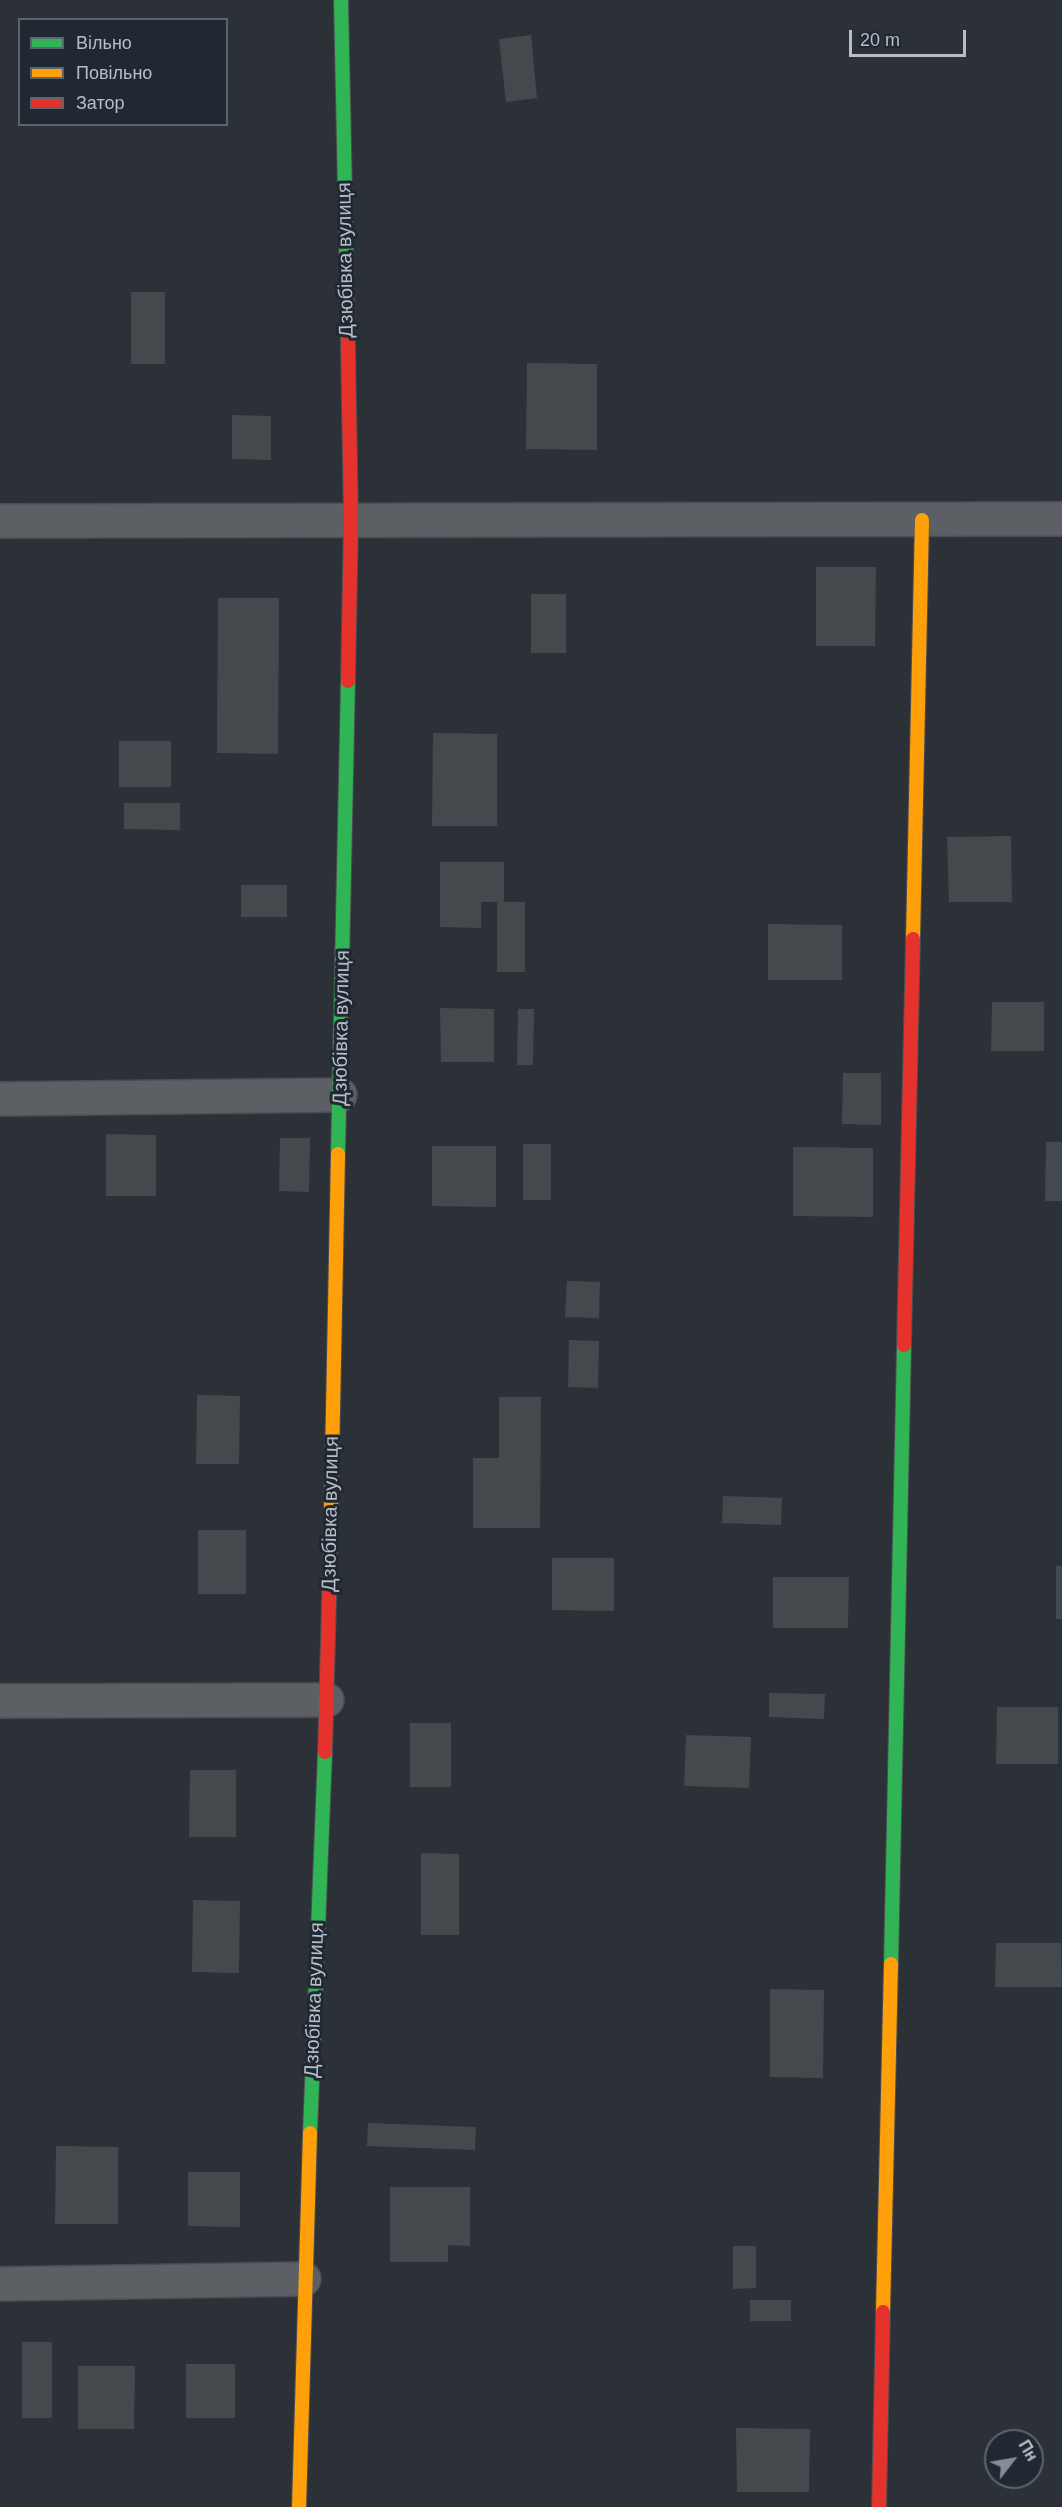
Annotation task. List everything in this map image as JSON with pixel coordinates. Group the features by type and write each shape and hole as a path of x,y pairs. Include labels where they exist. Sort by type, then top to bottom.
{"street":[{"name":"Дзюбівка вулиця","path":"299,2507 304,2279 327,1700 351,520 341,0"},
{"path":"0,521 1062,519"},
{"path":"879,2507 922,520"},
{"path":"0,1099 340,1095"},
{"path":"0,1701 327,1700"},
{"path":"0,2284 304,2279"}],"building":[{"path":"531,35 537,98 506,102 499,39"},
{"path":"131,292 165,292 165,364 131,364"},
{"path":"527,363 597,364 597,450 526,449"},
{"path":"232,415 271,416 271,460 232,459"},
{"path":"816,567 876,567 875,646 816,646"},
{"path":"531,594 566,594 566,653 531,653"},
{"path":"218,598 279,598 278,754 217,753"},
{"path":"433,733 497,734 497,826 432,826"},
{"path":"119,741 171,741 171,787 119,787"},
{"path":"124,803 180,803 180,830 124,829"},
{"path":"1011,836 1012,902 949,902 947,837"},
{"path":"440,862 504,862 504,902 525,902 525,972 497,972 497,902 481,902 481,928 440,927"},
{"path":"241,885 287,885 287,917 241,917"},
{"path":"768,924 842,925 842,980 768,980"},
{"path":"992,1002 1044,1002 1044,1051 991,1051"},
{"path":"440,1008 494,1009 494,1062 441,1062"},
{"path":"518,1009 534,1009 533,1065 517,1065"},
{"path":"843,1073 881,1073 881,1125 842,1124"},
{"path":"106,1134 156,1135 156,1196 106,1196"},
{"path":"280,1138 310,1138 309,1192 279,1191"},
{"path":"1046,1142 1062,1142 1062,1201 1045,1201"},
{"path":"523,1144 551,1144 551,1200 523,1200"},
{"path":"432,1146 496,1146 496,1207 432,1206"},
{"path":"793,1147 873,1148 873,1217 793,1216"},
{"path":"567,1281 600,1282 599,1318 565,1317"},
{"path":"569,1340 599,1341 598,1388 568,1387"},
{"path":"197,1395 240,1396 239,1464 196,1464"},
{"path":"499,1397 541,1397 540,1528 473,1528 473,1458 499,1458"},
{"path":"723,1496 782,1498 781,1525 722,1523"},
{"path":"198,1530 246,1530 246,1594 198,1594"},
{"path":"552,1558 614,1558 614,1611 552,1610"},
{"path":"1056,1566 1062,1566 1062,1619 1056,1619"},
{"path":"773,1577 849,1577 848,1628 773,1628"},
{"path":"769,1693 825,1694 824,1719 769,1717"},
{"path":"997,1707 1058,1707 1058,1764 996,1764"},
{"path":"410,1723 451,1723 451,1787 410,1787"},
{"path":"686,1735 751,1737 749,1788 684,1786"},
{"path":"190,1770 236,1770 236,1837 189,1837"},
{"path":"421,1853 459,1854 459,1935 421,1935"},
{"path":"193,1900 240,1901 239,1973 192,1972"},
{"path":"996,1943 1061,1943 1062,1987 995,1987"},
{"path":"770,1989 824,1990 823,2078 770,2077"},
{"path":"368,2123 476,2127 475,2150 367,2146"},
{"path":"56,2146 118,2147 118,2224 55,2224"},
{"path":"188,2172 240,2172 240,2227 188,2226"},
{"path":"390,2187 470,2187 470,2246 448,2245 448,2262 390,2262"},
{"path":"733,2246 756,2246 756,2288 733,2289"},
{"path":"750,2300 791,2300 791,2321 750,2321"},
{"path":"22,2342 52,2342 52,2418 22,2418"},
{"path":"186,2364 235,2364 235,2418 186,2418"},
{"path":"78,2366 135,2366 134,2429 78,2429"},
{"path":"736,2428 810,2429 809,2492 737,2492"}],"traffic: fast":[{"path":"341,0 347,290"},
{"path":"338,1154 348,681"},
{"path":"891,1964 904,1345"},
{"path":"310,2133 325,1752"}],"traffic: slow":[{"path":"913,939 922,520"},
{"path":"330,1563 338,1154"},
{"path":"883,2312 891,1964"},
{"path":"299,2507 310,2133"}],"traffic: jam":[{"path":"347,290 351,520 348,681"},
{"path":"904,1345 913,939"},
{"path":"325,1752 330,1563"},
{"path":"879,2507 883,2312"}]}
